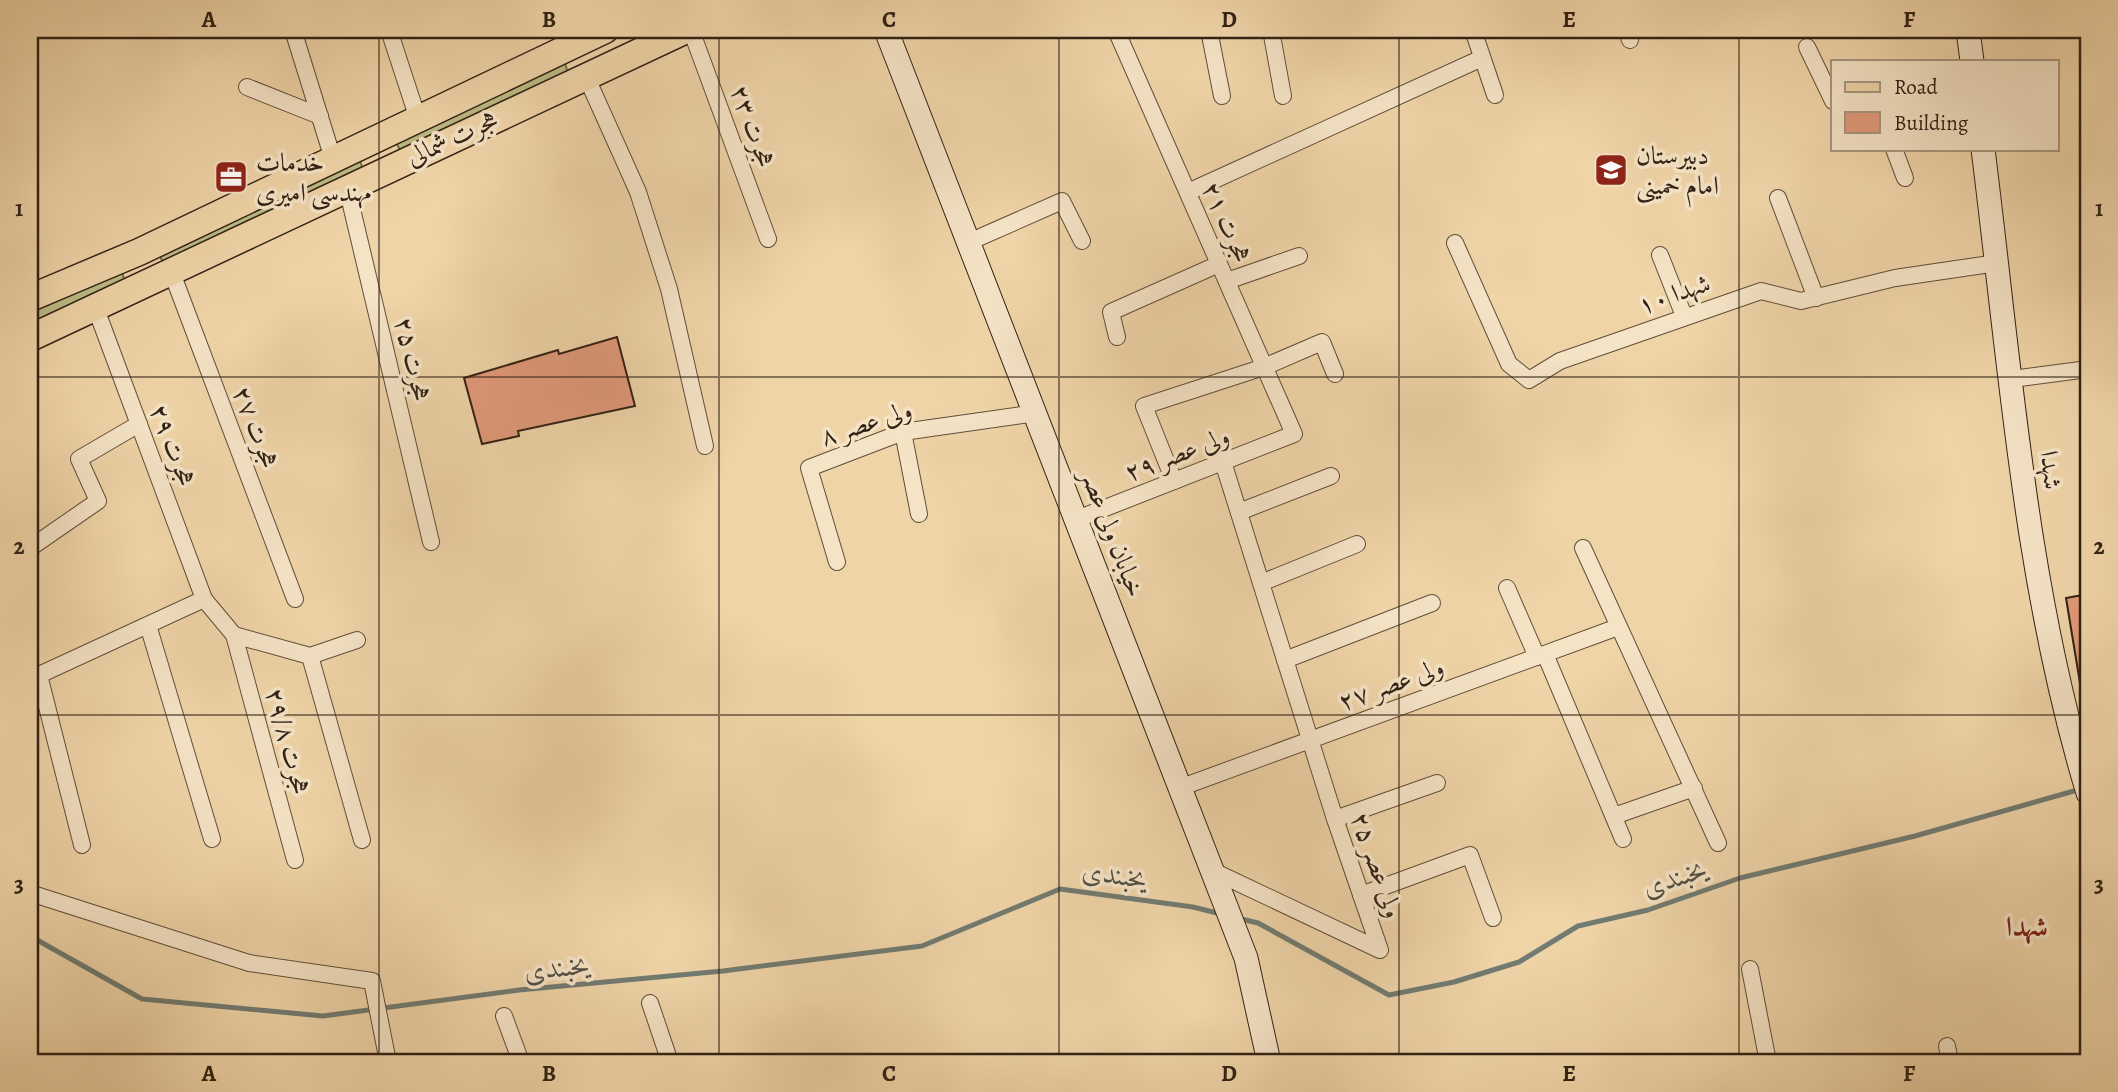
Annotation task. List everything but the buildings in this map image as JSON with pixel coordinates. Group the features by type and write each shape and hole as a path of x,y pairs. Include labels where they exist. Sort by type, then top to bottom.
{"main road":[{"name":"هجرت شمالی","path":"30,298 139,252 605,30"},
{"name":"هجرت شمالی","path":"30,338 689,30"},
{"name":"خیابان ولی عصر","path":"887,30 1246,958 1269,1062"},
{"path":"1968,30 1972,60"},
{"name":"شهدا","path":"1983,150 2029,516 2054,669 2075,729 2088,793"},
{"path":"139,252 163,277"}],"street":[{"path":"293,30 333,159"},
{"path":"389,30 418,118"},
{"name":"هجرت ۲۳","path":"689,30 768,239"},
{"name":"هجرت ۲۱","path":"1116,30 1294,434"},
{"path":"1209,30 1222,96"},
{"path":"1271,30 1283,96"},
{"path":"1473,30 1495,95"},
{"path":"1807,47 1831,97"},
{"path":"1188,192 1482,58"},
{"path":"586,76 638,192 666,276 705,446"},
{"path":"247,87 320,116"},
{"path":"1894,150 1905,177"},
{"name":"هجرت ۲۵","path":"347,188 432,542"},
{"path":"1778,198 1816,298"},
{"path":"969,242 1062,201 1082,241"},
{"name":"شهدا ۱۰","path":"1455,243 1509,364 1529,380 1560,361 1761,291 1801,301 1895,278 1997,263"},
{"path":"1660,255 1684,316"},
{"path":"1227,281 1299,256"},
{"path":"1117,337 1111,312 1219,264"},
{"name":"هجرت ۲۷","path":"163,277 295,599"},
{"name":"هجرت ۲۹","path":"96,309 204,599 234,635"},
{"path":"1174,481 1144,406 1264,367 1322,342 1335,374"},
{"path":"2011,379 2088,369"},
{"name":"ولی عصر ۸","path":"837,562 809,468 903,432 1036,413"},
{"path":"30,548 98,501 79,459 139,424"},
{"path":"903,432 919,514"},
{"name":"ولی عصر ۲۹","path":"1077,519 1294,434"},
{"name":"ولی عصر ۲۵","path":"1213,871 1380,950 1335,819 1223,462"},
{"path":"1238,512 1331,476"},
{"path":"1261,583 1357,544"},
{"path":"1583,548 1718,843"},
{"path":"1507,587 1541,655 1623,839"},
{"path":"82,845 39,676 204,599"},
{"path":"1285,660 1432,603"},
{"path":"148,625 212,839"},
{"name":"ولی عصر ۲۷","path":"1182,788 1618,627"},
{"path":"234,635 310,656 357,640"},
{"name":"هجرت ۲۹/۸","path":"234,635 295,860"},
{"path":"310,656 362,840"},
{"path":"1335,819 1437,783"},
{"path":"1614,816 1694,788"},
{"path":"1361,895 1470,855 1493,918"},
{"path":"30,892 249,963 372,981 388,1062"},
{"path":"1750,969 1768,1062"},
{"path":"650,1003 670,1062"},
{"path":"504,1016 521,1062"}],"green space":[{"path":"564,60 568,73 400,150 394,139"},
{"path":"359,159 363,169 163,262 158,253"},
{"path":"122,272 125,282 30,324 30,313"}],"waterway":[{"name":"یخبندی","path":"1237,918 1258,923 1389,995 1454,982 1519,962 1578,926 1648,910 1740,878 1915,836 2081,789"},
{"name":"یخبندی","path":"30,936 142,999 323,1016 519,990 723,971 922,946 1060,889 1193,907 1221,914"}],"place":[{"name":"دبیرستان امام خمینی","path":"1611,170"},
{"name":"خدمات مهندسی امیری","path":"231,177"}],"district":[{"name":"شهدا","path":"2027,927"}]}
